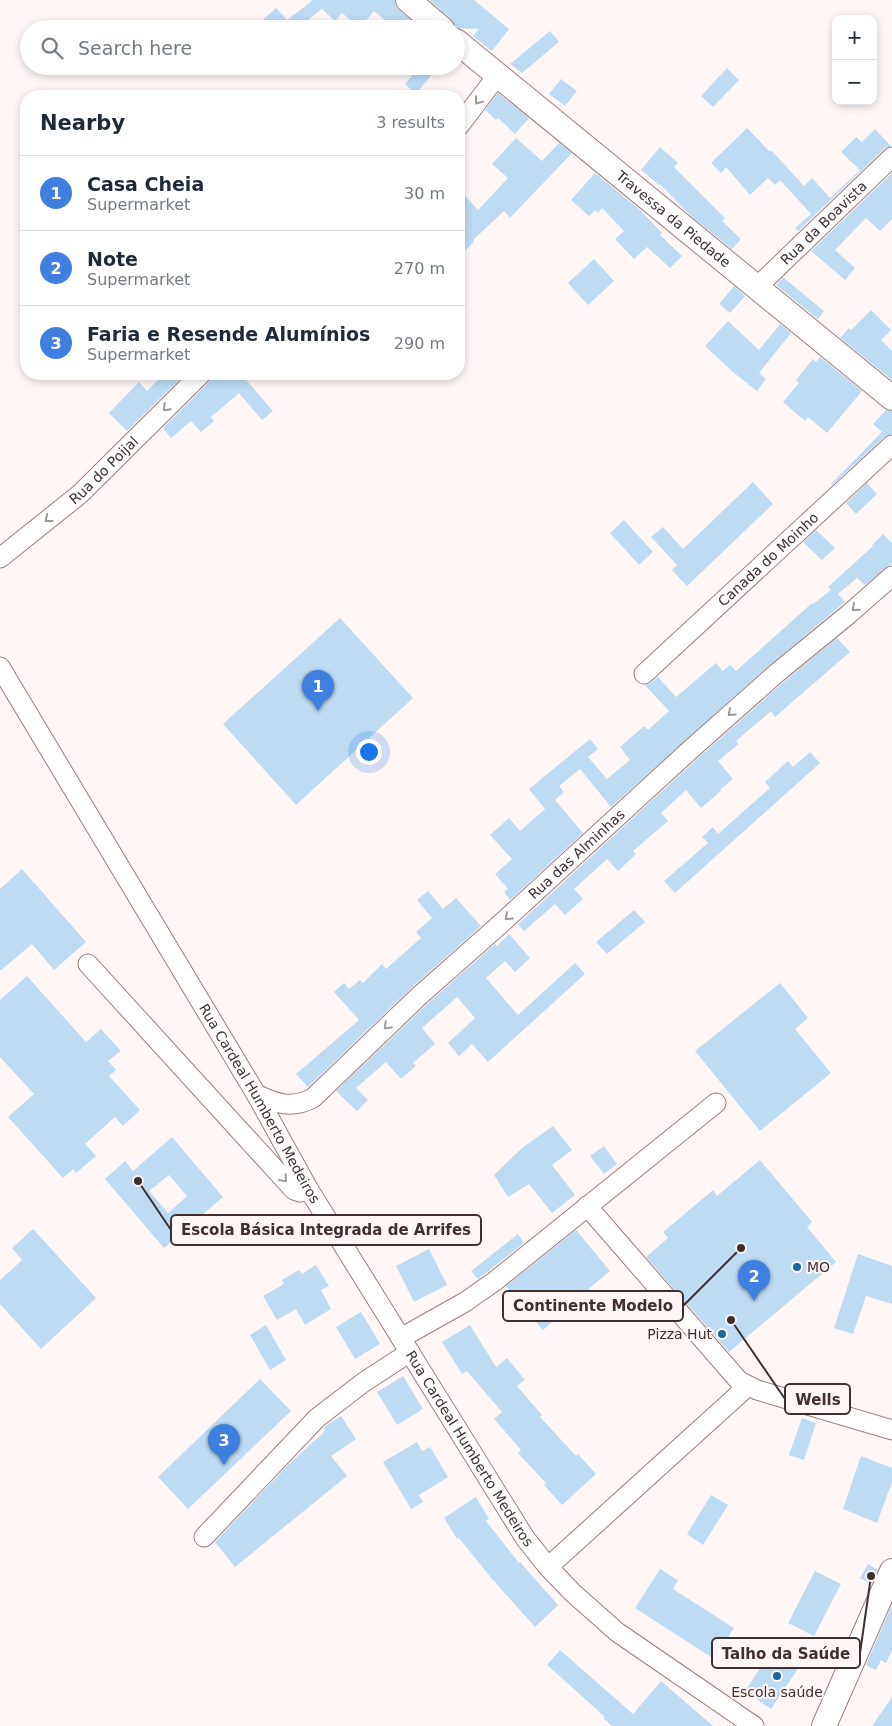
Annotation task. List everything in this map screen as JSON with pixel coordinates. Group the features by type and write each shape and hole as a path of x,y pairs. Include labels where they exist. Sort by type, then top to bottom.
{"street":[{"path":"408,0 431,20"},
{"name":"Travessa da Piedade","path":"465,49 892,398"},
{"path":"465,118 497,76"},
{"name":"Rua da Boavista","path":"756,288 892,158"},
{"name":"Rua do Poijal","path":"0,558 80,494 195,380"},
{"name":"Canada do Moinho","path":"644,674 892,445"},
{"name":"Rua das Alminhas","path":"256,1094 275,1103 289,1106 313,1098 418,997 698,743 778,672 892,576"},
{"name":"Rua Cardeal Humberto Medeiros","path":"0,667 256,1094 309,1190 525,1538 548,1567 573,1593 617,1632 754,1726"},
{"path":"88,964 294,1190 300,1192 309,1190"},
{"path":"204,1537 317,1418 364,1382 406,1345 495,1281 716,1103"},
{"path":"264,1156 281,1138"},
{"path":"587,1206 739,1381 748,1386 892,1430"},
{"path":"548,1567 748,1386"},
{"path":"824,1726 892,1571"}],"building":[{"path":"395,0 395,5 411,20 384,20 374,11 367,20 350,20 342,13 334,20 322,9 308,20 287,20 312,1"},
{"path":"429,0 474,0 509,29 492,51 473,36 479,29 465,28 465,20 451,19"},
{"path":"276,8 287,20 263,20"},
{"path":"550,31 559,42 522,73 510,64"},
{"path":"727,68 739,80 713,107 701,96"},
{"path":"412,75 432,75 419,90 412,90 405,84"},
{"path":"561,79 577,91 565,106 549,94"},
{"path":"498,93 529,118 515,134 498,118 496,120 485,110"},
{"path":"747,128 770,152 771,150 804,186 812,178 830,198 860,170 841,152 856,137 862,142 875,129 891,146 884,149 798,231 795,228 811,214 780,180 775,185 768,178 750,195 726,167 721,173 711,163"},
{"path":"516,138 542,161 559,143 572,153 510,218 504,211 473,240 474,242 465,250 465,196 478,210 508,178 492,164"},
{"path":"660,147 678,163 674,167 725,218 722,221 741,239 732,249 691,216 660,184 641,170"},
{"path":"595,173 640,210 662,233 660,235 682,256 670,268 647,247 634,259 615,239 624,231 602,208 598,213 595,210 589,216 571,200"},
{"path":"892,173 892,219 880,231 866,218 835,250 855,268 845,280 811,251"},
{"path":"594,259 614,281 588,305 568,283"},
{"path":"783,277 824,311 818,319 776,285"},
{"path":"734,286 745,296 730,313 719,304"},
{"path":"871,310 891,330 881,340 892,351 892,380 840,338"},
{"path":"728,321 759,350 780,324 791,333 759,373 766,379 757,391 705,346"},
{"path":"820,357 862,391 827,433 808,417 805,421 783,402 799,383 796,380 813,359 816,362"},
{"path":"158,380 179,380 127,431 109,413 139,382 147,391"},
{"path":"210,380 246,380 273,411 262,420 239,393 211,417 214,421 201,432 191,421 171,438 163,428"},
{"path":"886,410 892,411 892,434 884,437 832,485 882,432 873,424"},
{"path":"753,482 773,504 687,586 672,570 677,565 651,537 663,527 683,549"},
{"path":"867,483 877,494 856,514 846,503"},
{"path":"624,520 653,552 639,565 610,533"},
{"path":"816,530 835,548 822,560 803,542"},
{"path":"883,534 892,543 892,563 865,585 857,578 838,594 845,602 771,664 611,807 580,769 559,786 564,792 555,800 583,833 510,900 504,892 508,889 495,874 512,859 490,835 509,818 520,831 545,809 529,789 590,739 598,749 588,757 607,779 630,760 620,747 644,726 648,730 669,711 645,685 658,677 676,697 716,663 723,671 730,665 736,671 812,603 831,590 828,587 873,546"},
{"path":"340,618 413,698 296,805 223,724"},
{"path":"837,638 850,652 775,717 771,711 736,741 739,744 718,761 733,779 721,791 701,808 686,790 661,813 668,821 633,851 636,854 618,871 607,859 574,889 583,899 565,915 555,904 524,931 518,924 698,758"},
{"path":"810,752 820,763 675,893 664,881 708,843 702,837 713,827 718,834 770,788 765,782 788,761 793,767"},
{"path":"22,869 86,942 54,970 32,944 0,971 0,889"},
{"path":"428,891 443,909 456,898 481,926 410,989 308,1087 296,1074 359,1020 334,992 344,983 349,989 360,980 363,983 382,964 386,969 421,938 416,932 432,918 417,900"},
{"path":"634,910 645,922 607,954 596,942"},
{"path":"509,934 530,958 515,972 505,961 486,978 518,1015 575,963 585,974 488,1062 472,1044 459,1056 448,1043 475,1018 457,997 422,1028 435,1044 413,1063 416,1066 401,1079 386,1062 356,1088 368,1100 357,1111 336,1091 426,1005 495,944 497,946"},
{"path":"27,976 86,1042 101,1029 121,1051 108,1061 116,1070 109,1076 140,1110 123,1126 115,1117 85,1144 96,1156 76,1173 73,1169 63,1178 8,1117 34,1094 0,1057 0,1000"},
{"path":"780,983 808,1018 795,1029 831,1073 760,1131 695,1051"},
{"path":"553,1126 572,1150 552,1165 575,1195 552,1213 529,1184 508,1197 494,1175 522,1148"},
{"path":"172,1137 223,1197 164,1248 105,1179 125,1161 133,1171","holes":["169,1175 187,1196 168,1213 149,1191"]},
{"path":"604,1146 617,1164 604,1174 590,1156"},
{"path":"760,1160 812,1222 807,1227 836,1262 729,1352 646,1257 668,1238 663,1232 713,1190 717,1196"},
{"path":"33,1229 96,1298 41,1349 0,1304 0,1280 22,1260 12,1248"},
{"path":"576,1230 610,1271 543,1330 506,1286"},
{"path":"518,1234 524,1243 478,1279 471,1271"},
{"path":"429,1249 447,1285 414,1302 396,1266"},
{"path":"858,1254 892,1266 892,1304 866,1296 853,1334 834,1328"},
{"path":"316,1265 329,1286 321,1290 331,1309 305,1325 296,1309 277,1320 263,1296 284,1284 282,1280 299,1270 302,1274"},
{"path":"361,1312 380,1344 355,1359 336,1327"},
{"path":"266,1325 286,1360 270,1370 250,1335"},
{"path":"470,1325 496,1367 507,1358 525,1380 517,1386 542,1415 540,1417 576,1456 578,1454 596,1474 562,1505 544,1485 546,1483 518,1453 521,1450 494,1419 502,1412 467,1371 462,1374 442,1342"},
{"path":"403,1376 423,1409 397,1425 377,1392"},
{"path":"260,1379 291,1411 188,1509 158,1477"},
{"path":"341,1416 356,1439 331,1456 347,1476 235,1567 215,1542 287,1466 325,1431 323,1428"},
{"path":"802,1418 816,1423 804,1460 789,1455"},
{"path":"417,1442 422,1451 430,1447 448,1477 419,1495 423,1502 411,1509 383,1462"},
{"path":"861,1456 892,1468 892,1482 877,1523 843,1509"},
{"path":"711,1495 728,1505 703,1545 687,1534"},
{"path":"476,1497 489,1519 486,1521 519,1563 558,1605 535,1627 492,1579 459,1538 457,1539 444,1518"},
{"path":"868,1564 878,1570 871,1584 860,1578"},
{"path":"660,1569 678,1580 673,1589 734,1628 714,1659 635,1608"},
{"path":"815,1571 841,1584 814,1636 788,1623"},
{"path":"892,1605 892,1650 886,1663 881,1660 876,1670 866,1665"},
{"path":"777,1643 803,1661 771,1709 745,1691"},
{"path":"560,1650 633,1714 661,1681 713,1726 612,1726 603,1718 605,1717 547,1665"},
{"path":"892,1697 892,1726 872,1726"}],"place":[{"name":"Casa Cheia","path":"318,711"},
{"name":"Escola Básica Integrada de Arrifes","path":"138,1181"},
{"name":"Continente Modelo","path":"741,1248"},
{"name":"MO","path":"797,1267"},
{"name":"Note","path":"754,1301"},
{"name":"Wells","path":"731,1320"},
{"name":"Pizza Hut","path":"722,1334"},
{"name":"Faria e Resende Alumínios","path":"224,1465"},
{"name":"Talho da Saúde","path":"871,1576"},
{"name":"Escola saúde","path":"777,1676"}]}
